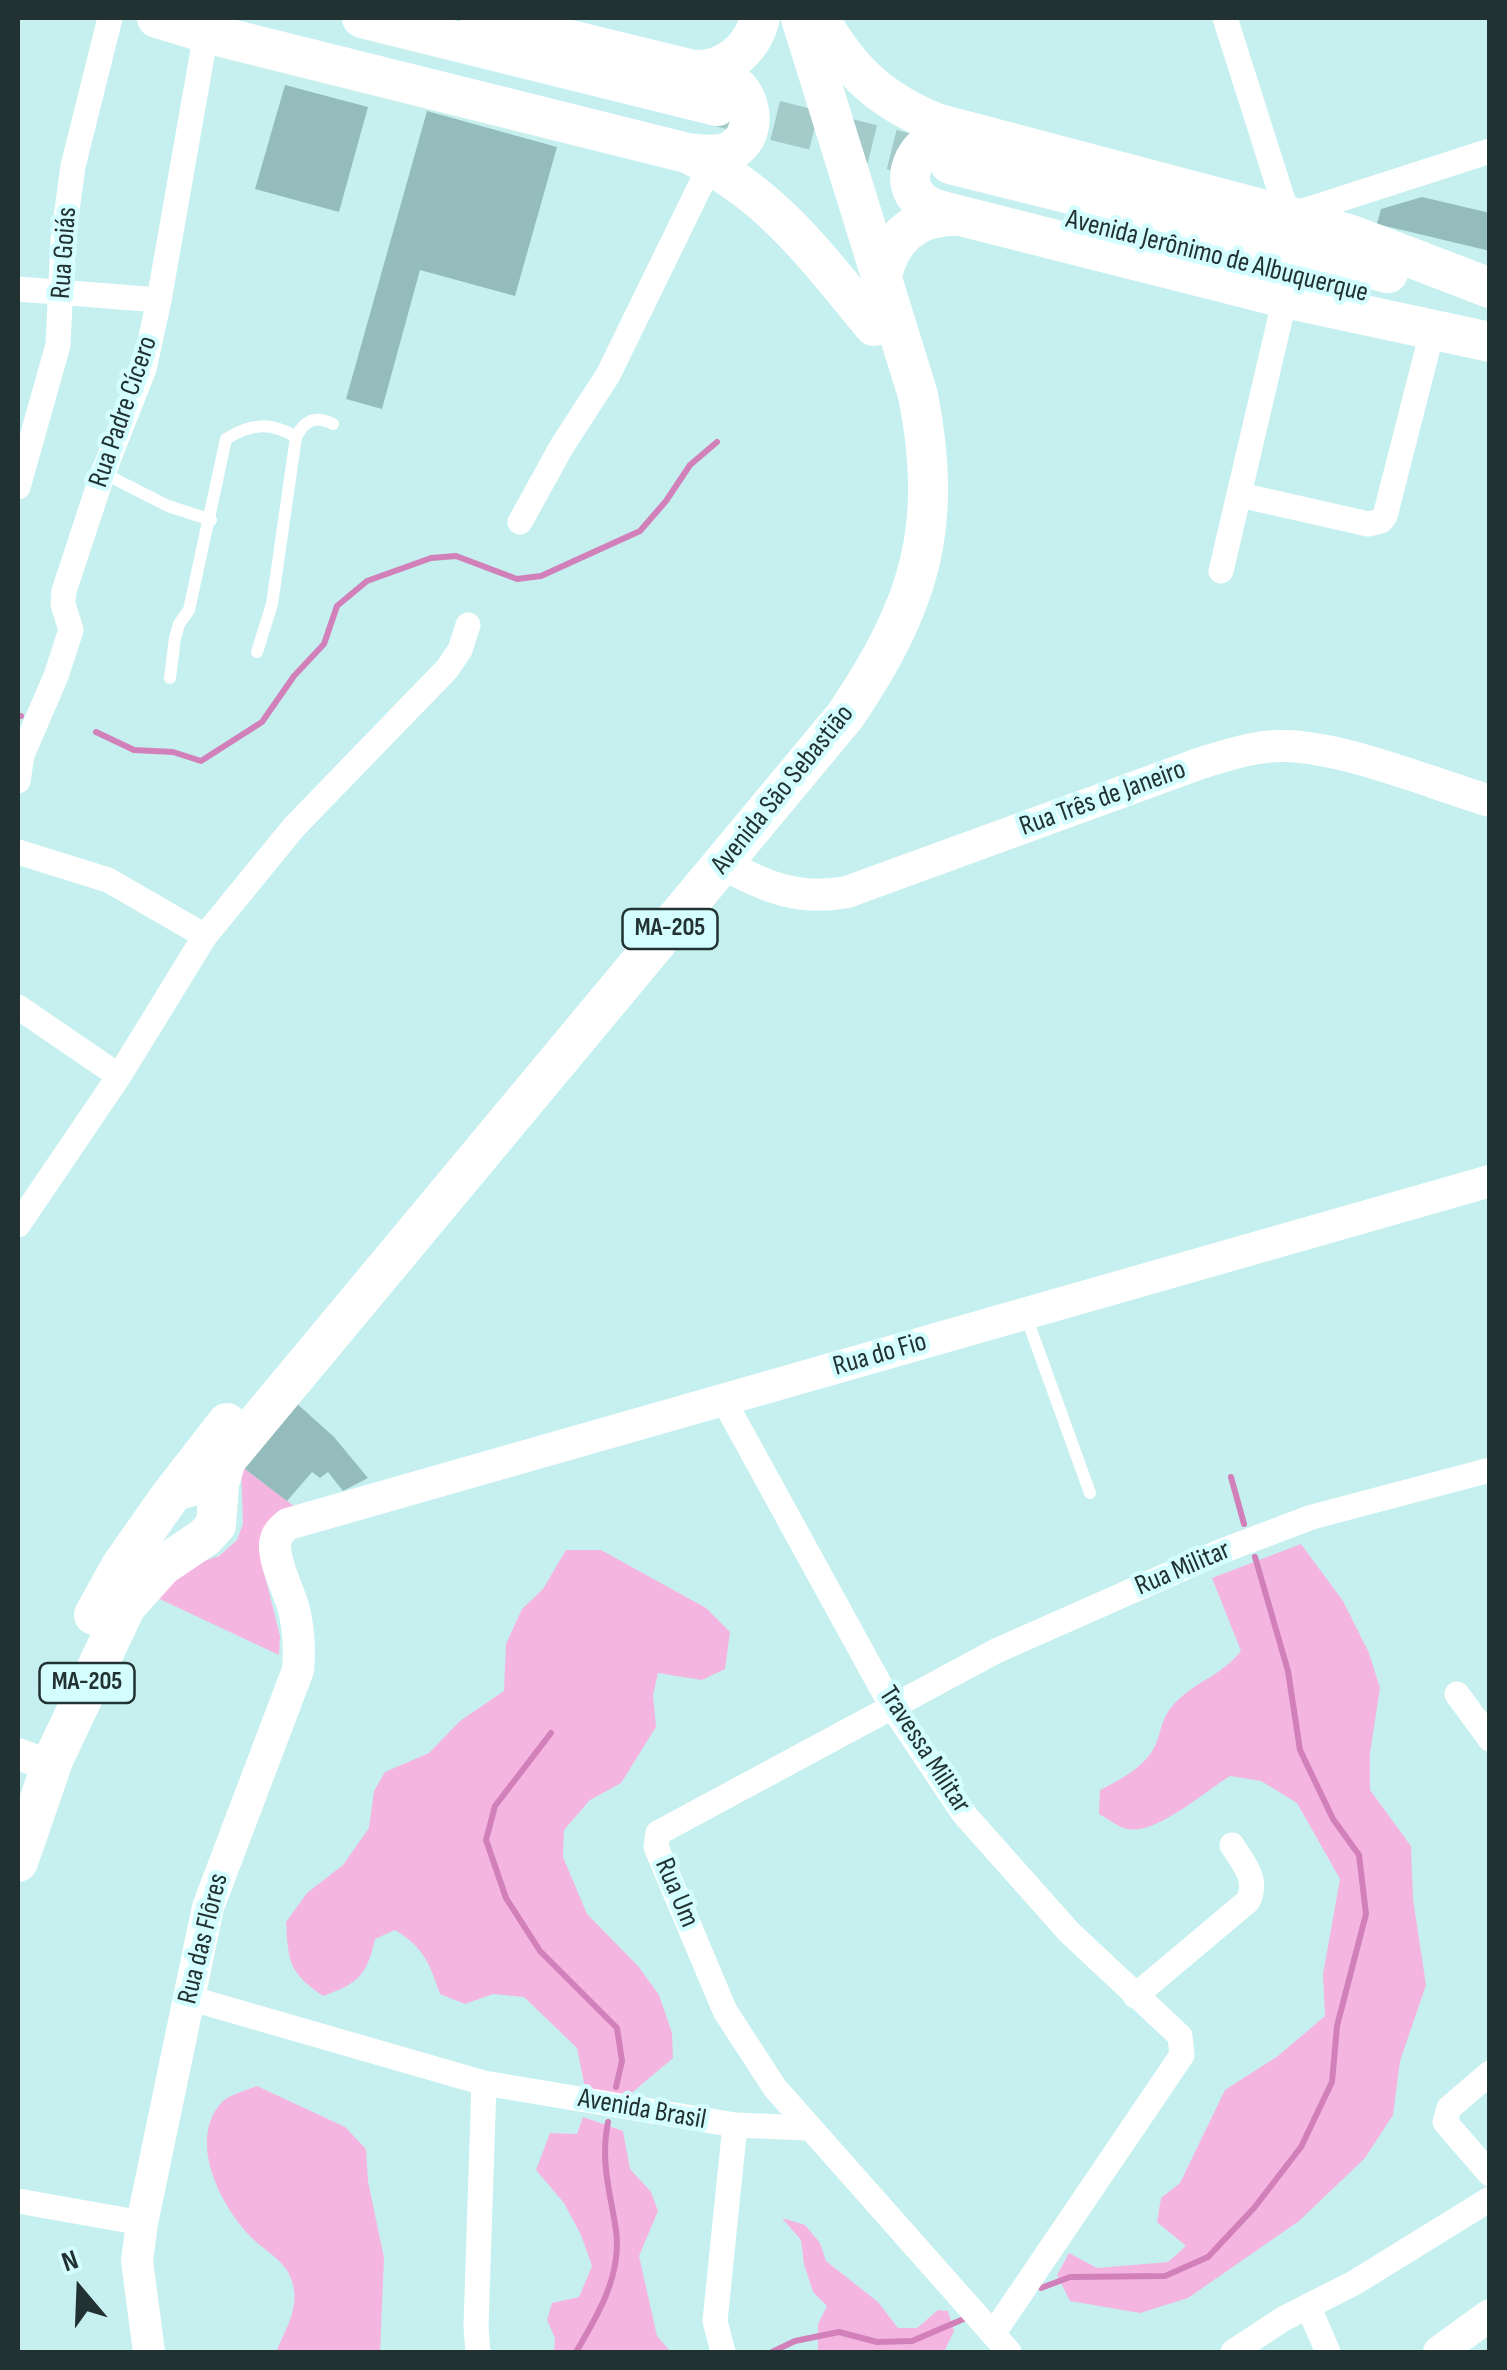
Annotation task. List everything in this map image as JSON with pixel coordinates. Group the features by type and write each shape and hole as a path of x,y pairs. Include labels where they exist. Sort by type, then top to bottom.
{"main road":[{"path":"157,18 220,25 286,26 707,139 714,154 728,151 743,139 751,117 747,98 738,88 689,70 480,18"},
{"path":"362,18 707,139 737,179 780,215 874,326"},
{"path":"689,70 715,68 734,59 750,43 760,18"},
{"name":"Avenida São Sebastião","path":"21,1768 98,1607 121,1566 169,1498 228,1420 705,857 827,704 876,623 902,534 905,443 897,401 874,326 774,18"},
{"name":"Avenida São Sebastião","path":"212,1522 220,1475 233,1451 845,716 907,609 920,570 927,530 930,482 926,438 918,394 801,18"},
{"path":"819,18 846,61 874,90 936,123 1288,216 1354,236 1490,288"},
{"path":"952,190 928,205 918,198 911,180 915,157 928,143 942,137 999,141"},
{"path":"882,277 889,251 906,230 933,216 952,190"},
{"path":"952,190 1284,298 1490,342"},
{"name":"Avenida Jerônimo de Albuquerque","path":"952,190 1490,298"},
{"name":"Avenida Jerônimo de Albuquerque","path":"952,190 1425,309 1490,329"},
{"path":"169,1498 165,1518 173,1533 188,1540 212,1522"},
{"name":"MA-205","path":"18,1862 60,1745 126,1606 162,1566 212,1522"}],"street":[{"name":"Rua Goiás","path":"18,486 54,359 73,166 110,18"},
{"path":"1225,18 1288,216 1490,151"},
{"name":"Rua Padre Cícero","path":"18,781 22,756 71,630 63,604 64,591 103,473 144,369 220,25"},
{"path":"520,522 562,446 608,375 707,139"},
{"path":"18,289 159,300"},
{"path":"1221,571 1284,298"},
{"path":"1240,495 1368,524 1381,521 1432,332"},
{"path":"18,1224 119,1076 205,936 294,827 447,669 460,650 468,626"},
{"name":"Rua Três de Janeiro","path":"724,864 776,890 814,895 847,892 1201,764 1246,750 1282,746 1316,749 1490,801"},
{"path":"18,852 108,880 205,936"},
{"path":"18,1007 119,1076"},
{"name":"Rua do Fio","path":"276,1536 288,1524 1490,1180"},
{"name":"Travessa Militar","path":"724,1398 891,1705 964,1814 1069,1932 1180,2036 1182,2056 1001,2343"},
{"name":"Rua Militar","path":"891,1705 996,1650 1222,1551 1312,1517 1490,1470"},
{"name":"Rua das Flôres","path":"150,2352 138,2261 142,2223 188,1998 208,1906 298,1670 300,1643 276,1553 276,1536"},
{"path":"1457,1694 1488,1734"},
{"name":"Rua Um","path":"808,2128 775,2088 725,2010 655,1840 665,1829 891,1705"},
{"path":"1135,1996 1248,1901 1254,1887 1252,1878 1232,1845"},
{"name":"Avenida Brasil","path":"188,1998 484,2083 735,2125 808,2128"},
{"path":"1490,2073 1450,2108 1444,2122 1490,2174"},
{"path":"478,2352 484,2083"},
{"path":"722,2352 715,2321 735,2125"},
{"path":"808,2128 1001,2343"},
{"path":"18,2200 142,2223"},
{"path":"1233,2352 1308,2306 1354,2284 1490,2200"},
{"path":"1308,2306 1328,2352"},
{"path":"1439,2352 1490,2315"}],"lane":[{"path":"258,652 272,604 296,437 312,419 333,424"},
{"path":"170,678 175,638 190,610 226,439 258,424 279,427 296,437"},
{"path":"103,473 168,506 211,520"},
{"path":"1026,1314 1090,1493"}],"shaded area":[{"path":"241,1466 295,1507 261,1560 280,1636 279,1655 151,1595 177,1570 219,1556 237,1540 243,1524"},
{"path":"1301,1544 1343,1601 1369,1653 1380,1688 1370,1753 1370,1790 1411,1846 1413,1899 1426,1985 1400,2061 1393,2115 1365,2158 1299,2221 1188,2298 1140,2313 1070,2301 1057,2275 1069,2253 1097,2268 1168,2262 1186,2246 1157,2222 1161,2198 1180,2183 1225,2090 1278,2056 1325,2016 1323,1974 1340,1879 1297,1803 1261,1781 1230,1776 1152,1826 1127,1829 1099,1814 1100,1790 1146,1759 1172,1706 1241,1651 1212,1578"},
{"path":"566,1550 601,1550 706,1608 730,1632 725,1669 702,1680 658,1673 653,1695 656,1727 621,1783 590,1800 564,1830 563,1857 587,1914 638,1966 659,1995 672,2033 673,2058 628,2096 585,2088 577,2048 524,1997 493,1994 465,2004 440,1994 424,1957 395,1930 375,1939 359,1977 323,1996 297,1973 288,1947 286,1922 307,1893 343,1865 369,1828 374,1791 385,1772 429,1753 460,1721 504,1691 506,1644 522,1609 543,1589"},
{"path":"257,2086 345,2127 366,2149 368,2181 384,2258 380,2352 276,2352 292,2313 293,2283 275,2257 238,2222 218,2189 208,2153 207,2134 222,2102"},
{"path":"583,2117 623,2131 630,2169 651,2192 658,2211 639,2256 657,2336 670,2351 678,2352 554,2352 555,2338 547,2320 552,2303 579,2297 592,2266 564,2203 536,2170 550,2133 577,2134"},
{"path":"782,2218 805,2225 820,2243 826,2261 878,2302 898,2328 917,2328 938,2310 948,2311 954,2331 944,2352 818,2352 818,2324 827,2306 813,2292 801,2240"}],"building":[{"path":"285,85 368,107 339,212 255,189"},
{"path":"427,111 557,147 515,296 420,270 382,409 346,399"},
{"path":"1422,197 1490,213 1490,251 1377,224 1381,209"},
{"path":"294,1401 334,1437 368,1478 343,1491 328,1472 320,1478 312,1472 287,1501 241,1466"}],"waterway":[{"path":"96,732 134,750 173,752 201,761 262,722 294,676 324,644 337,606 367,581 431,558 456,556 517,579 541,576 640,531 690,465 717,442"},
{"path":"1231,1477 1244,1524"},
{"path":"1041,2288 1070,2277 1165,2276 1208,2257 1254,2208 1301,2147 1332,2082 1337,2026 1366,1914 1359,1855 1333,1819 1300,1750 1288,1671 1255,1557"},
{"path":"551,1733 495,1806 486,1840 506,1898 540,1951 617,2028 622,2061 616,2087"},
{"path":"576,2352 600,2309 615,2263 616,2230 605,2163 608,2122"},
{"path":"772,2352 795,2341 839,2332 877,2342 912,2341 966,2318"}],"tunnel":[{"path":"717,106 950,164"}]}
